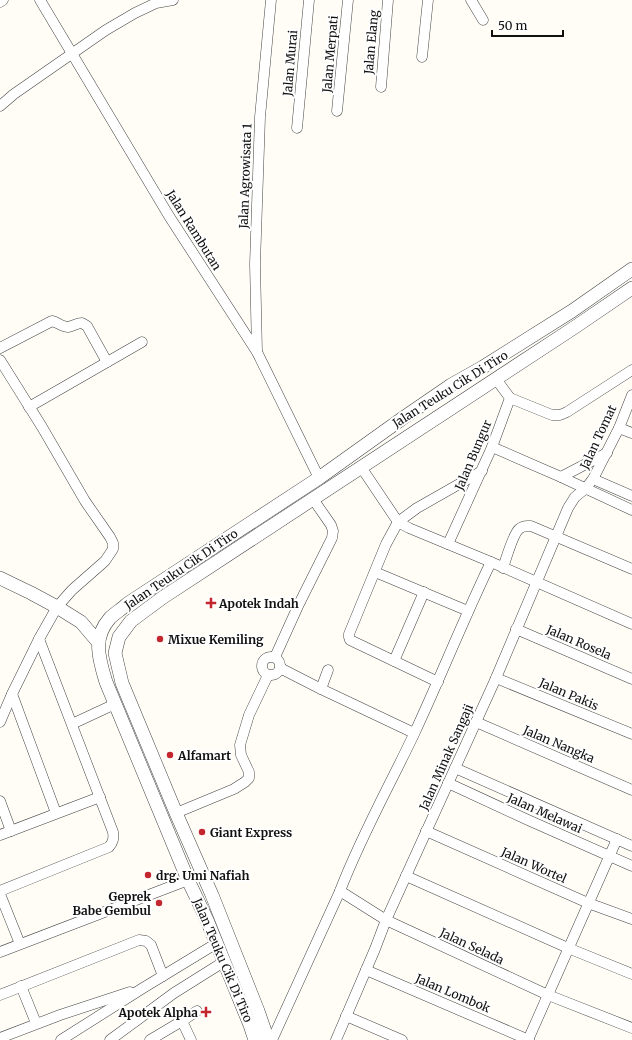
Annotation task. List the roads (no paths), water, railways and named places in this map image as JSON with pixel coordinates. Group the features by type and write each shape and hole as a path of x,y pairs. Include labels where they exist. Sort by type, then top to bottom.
{"street":[{"name":"Jalan Rambutan","path":"40,0 169,216 258,352 319,478"},
{"path":"0,106 14,94 106,30 156,3 173,0"},
{"name":"Jalan Agrowisata 1","path":"258,352 255,264 260,117 271,0"},
{"name":"Jalan Murai","path":"297,128 309,0"},
{"name":"Jalan Merpati","path":"337,111 348,0"},
{"name":"Jalan Elang","path":"381,87 388,0"},
{"path":"422,57 428,0"},
{"path":"471,0 483,20"},
{"name":"Jalan Teuku Cik Di Tiro","path":"255,1040 208,920 188,880 115,704 100,664 98,642 101,633 111,617 127,604 319,478 439,393 526,341 632,269"},
{"name":"Jalan Teuku Cik Di Tiro","path":"268,1040 203,872 176,813 122,683 115,653 119,637 131,621 156,602 498,380 538,351 632,288"},
{"path":"0,348 52,321 68,327 82,323 87,326 106,362"},
{"path":"526,341 538,351"},
{"path":"29,406 142,342"},
{"path":"0,360 85,501 113,543 113,549 105,561 72,590 56,607 12,694 0,722"},
{"path":"498,380 510,398 552,415 560,415 632,370"},
{"name":"Jalan Tomat","path":"585,489 593,479 607,453 632,395"},
{"name":"Jalan Bungur","path":"448,544 482,471 510,398"},
{"path":"618,428 632,433"},
{"path":"492,447 632,510"},
{"path":"561,477 607,453"},
{"path":"363,469 398,522 632,624"},
{"path":"438,682 350,640 349,637 386,544 398,522 417,508 482,471"},
{"path":"593,479 632,496"},
{"name":"Jalan Minak Sangaji","path":"336,1040 386,920 496,678 556,536 571,503 575,497 585,489"},
{"path":"275,657 299,604 332,538 333,531 331,525 313,499"},
{"path":"261,515 258,519 259,526 263,528 270,528"},
{"path":"503,568 518,529 524,526 531,526 632,569"},
{"path":"230,536 234,534 241,537 242,544 239,548"},
{"path":"272,1040 340,891 349,867 438,682 490,562"},
{"path":"375,572 468,611"},
{"path":"0,578 30,592 81,622 98,642"},
{"path":"394,661 424,592"},
{"path":"81,622 106,624"},
{"name":"Jalan Rosela","path":"516,629 632,679"},
{"path":"0,891 109,847 114,838 100,796 39,639"},
{"path":"275,657 280,664 278,672 272,675 264,672 262,668 264,661 267,658 275,657"},
{"path":"280,668 414,733"},
{"path":"321,689 328,670"},
{"path":"176,813 234,788 245,782 248,778 249,772 241,755 240,745 249,715 268,674"},
{"name":"Jalan Pakis","path":"496,678 632,734"},
{"path":"12,694 56,813"},
{"path":"72,724 115,704"},
{"name":"Jalan Nangka","path":"476,722 632,790"},
{"path":"141,765 154,758"},
{"name":"Jalan Melawai","path":"455,768 632,846"},
{"name":"Jalan Melawai","path":"448,783 632,866"},
{"path":"0,835 100,796"},
{"path":"0,801 11,831"},
{"name":"Jalan Wortel","path":"426,831 588,903 632,919"},
{"path":"528,1040 617,839"},
{"path":"0,952 188,880 203,872"},
{"path":"406,876 568,948 632,974"},
{"name":"Jalan Selada","path":"340,891 386,920 548,995 632,1028"},
{"path":"0,894 20,944"},
{"path":"0,995 139,940 146,941 151,945 163,976"},
{"path":"61,1040 217,943"},
{"path":"110,1040 174,993 225,961"},
{"name":"Jalan Lombok","path":"366,970 528,1040"},
{"path":"21,986 36,1023"},
{"path":"0,1038 60,1014 143,988"},
{"path":"152,1039 197,1011"},
{"path":"346,1016 402,1040"},
{"path":"182,1021 191,1040"}],"place":[{"name":"Apotek Indah","path":"211,603"},
{"name":"Mixue Kemiling","path":"160,639"},
{"name":"Alfamart","path":"170,755"},
{"name":"Giant Express","path":"202,832"},
{"name":"drg. Umi Nafiah","path":"148,875"},
{"name":"Geprek Babe Gembul","path":"159,903"},
{"name":"Apotek Alpha","path":"206,1012"}]}
